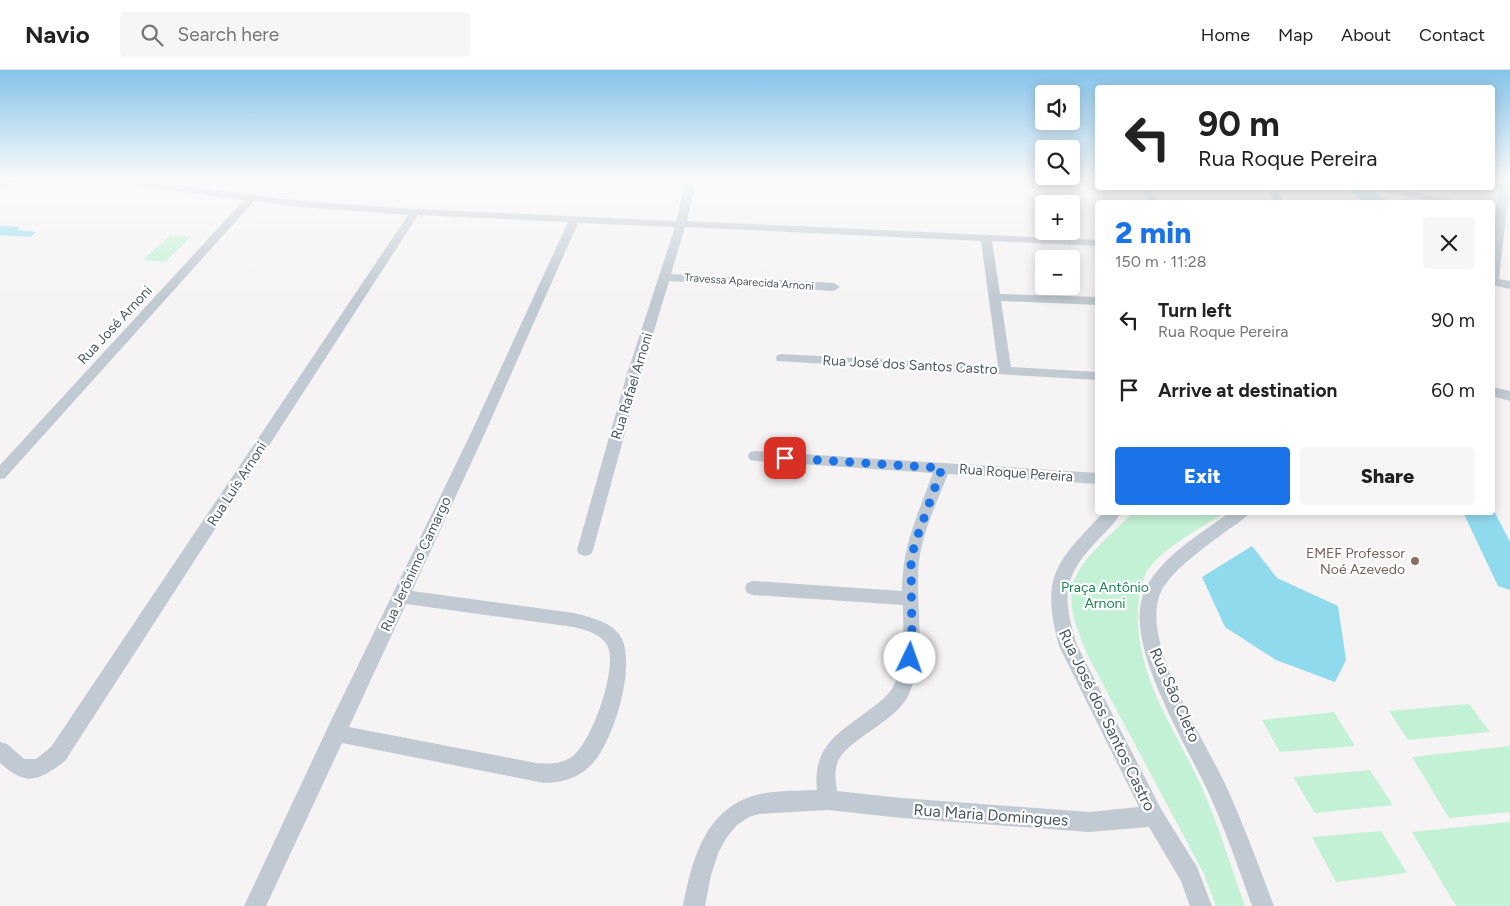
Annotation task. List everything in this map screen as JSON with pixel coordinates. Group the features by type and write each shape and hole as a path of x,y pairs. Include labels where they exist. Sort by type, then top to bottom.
{"street":[{"name":"Rua José Arnoni","path":"0,474 232,219"},
{"name":"Rua Luís Arnoni","path":"0,751 20,769 38,768 58,754 410,219"},
{"path":"554,219 1095,243"},
{"name":"Rua Rafael Arnoni","path":"585,550 632,382 682,219"},
{"path":"1495,246 1497,219"},
{"name":"Rua Jerônimo Camargo","path":"255,906 474,442 574,220"},
{"path":"986,237 1005,370"},
{"name":"Travessa Aparecida Arnoni","path":"665,277 834,287"},
{"path":"1495,281 1510,285"},
{"path":"996,297 1095,301"},
{"name":"Rua José dos Santos Castro","path":"782,358 1095,376"},
{"path":"1495,392 1510,396"},
{"name":"Rua Roque Pereira","path":"755,456 1012,472 1095,480"},
{"path":"828,800 827,762 833,750 882,713 900,693 908,671 912,645 911,560 915,543 942,468"},
{"name":"Rua José dos Santos Castro","path":"1111,515 1072,556 1062,573 1057,594 1059,619 1068,646 1154,816 1189,875 1201,906"},
{"name":"Rua São Cleto","path":"1238,515 1176,563 1159,580 1151,595 1149,616 1151,640 1159,668 1226,808 1264,906"},
{"path":"753,588 910,599"},
{"path":"335,733 524,770 558,773 574,768 589,753 600,733 613,695 619,661 617,646 608,634 594,626 574,620 401,596"},
{"name":"Rua Maria Domingues","path":"694,906 697,882 708,849 723,825 740,810 759,804 828,800 902,808 1089,822 1154,816"}],"green space":[{"path":"171,235 192,236 165,262 143,260"},
{"name":"Praça Antônio Arnoni","path":"1131,515 1222,515 1180,540 1150,566 1141,587 1138,605 1138,624 1146,668 1153,688 1208,802 1245,906 1216,906 1204,874 1088,656 1081,639 1073,612 1073,584 1083,565 1099,546"},
{"path":"1469,704 1490,732 1408,740 1389,711"},
{"path":"1334,712 1355,746 1280,752 1262,720"},
{"path":"1510,746 1510,812 1449,818 1412,757"},
{"path":"1370,770 1393,805 1315,813 1293,777"},
{"path":"1510,822 1510,906 1456,906 1412,832"},
{"path":"1381,831 1407,873 1336,882 1312,837"}],"water":[{"path":"0,226 21,227 17,230 37,232 30,237 0,235"},
{"path":"1252,546 1277,578 1338,606 1346,660 1335,682 1276,660 1225,627 1202,577"}],"waterway":[{"path":"1480,515 1510,576"}],"place":[{"name":"EMEF Professor Noé Azevedo","path":"1415,561"}],"route":[{"path":"785,458 942,468 915,543 911,560 912,645 910,658"}]}
